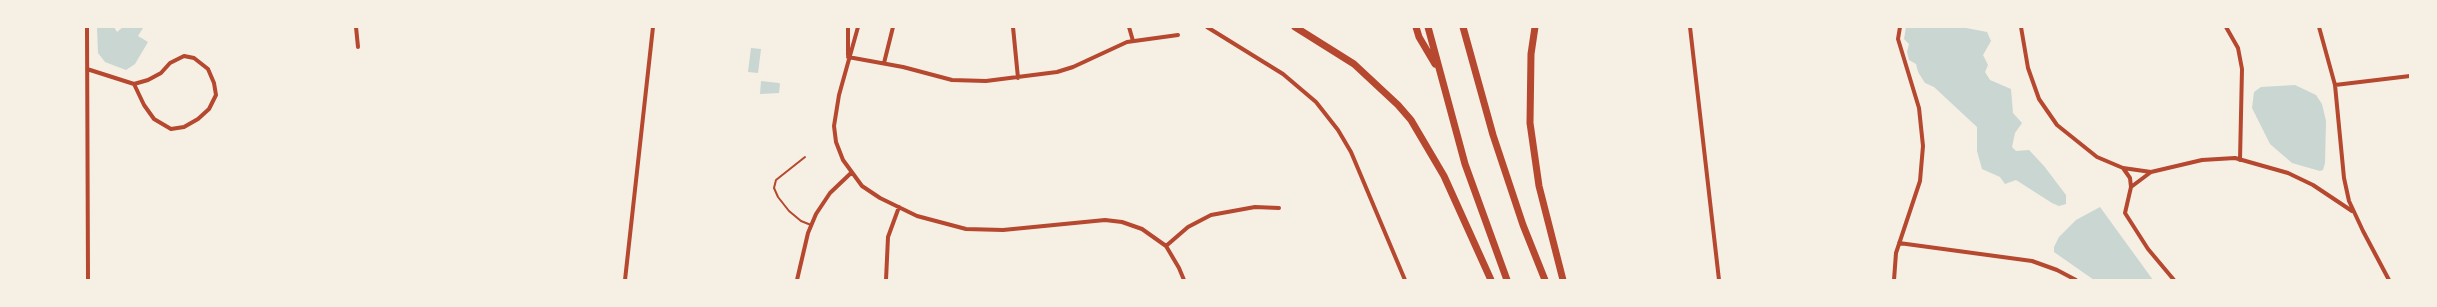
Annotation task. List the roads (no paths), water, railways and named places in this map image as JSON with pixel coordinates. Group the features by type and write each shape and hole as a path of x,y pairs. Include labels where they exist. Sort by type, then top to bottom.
{"highway":[{"path":"1295,27 1359,68 1398,105 1411,120 1444,176 1492,280"},
{"path":"1416,27 1419,37 1440,72"},
{"path":"1428,27 1465,164 1507,280"},
{"path":"1463,27 1493,135 1523,225 1545,280"},
{"path":"1535,27 1531,54 1529,91 1530,131 1539,186 1563,280"}],"street":[{"path":"87,27 88,280"},
{"path":"356,27 358,47"},
{"path":"625,280 653,27"},
{"path":"848,27 848,57"},
{"path":"858,27 848,57 835,112 834,126 839,151 851,173 871,193 898,207 940,224 980,231 1105,220 1122,222 1142,229 1166,246 1184,280"},
{"path":"884,63 892,27"},
{"path":"1013,27 1018,78"},
{"path":"1130,27 1133,41"},
{"path":"1207,27 1293,82 1316,102 1351,152 1405,280"},
{"path":"1690,27 1719,280"},
{"path":"1894,280 1899,243 1920,181 1923,146 1919,108 1898,39 1900,27"},
{"path":"2021,27 2032,82 2050,116 2068,135 2097,157 2123,168 2151,172 2202,160 2240,160 2288,173 2313,185 2352,211"},
{"path":"2226,27 2238,48 2241,64 2240,160"},
{"path":"2319,27 2335,85 2344,178 2352,211 2389,280"},
{"path":"848,57 884,63 952,80 986,81 1057,72 1074,67 1116,46 1133,41 1178,34"},
{"path":"87,69 134,84 148,80 161,73 170,63 184,56 194,58 208,69 214,83 216,95 209,108 198,119 184,127 170,129 154,119 144,105 134,84"},
{"path":"2335,85 2410,76"},
{"path":"2123,168 2130,178 2131,187 2124,206 2127,217 2148,249 2174,280"},
{"path":"2131,187 2151,172"},
{"path":"797,280 810,225 830,192 851,173"},
{"path":"886,280 888,237 898,207"},
{"path":"1166,246 1188,227 1211,215 1255,207 1279,208"},
{"path":"1899,243 2032,261 2057,270 2076,280"}],"lane":[{"path":"804,157 776,180 774,188 778,197 789,211 801,221 810,225"}]}
